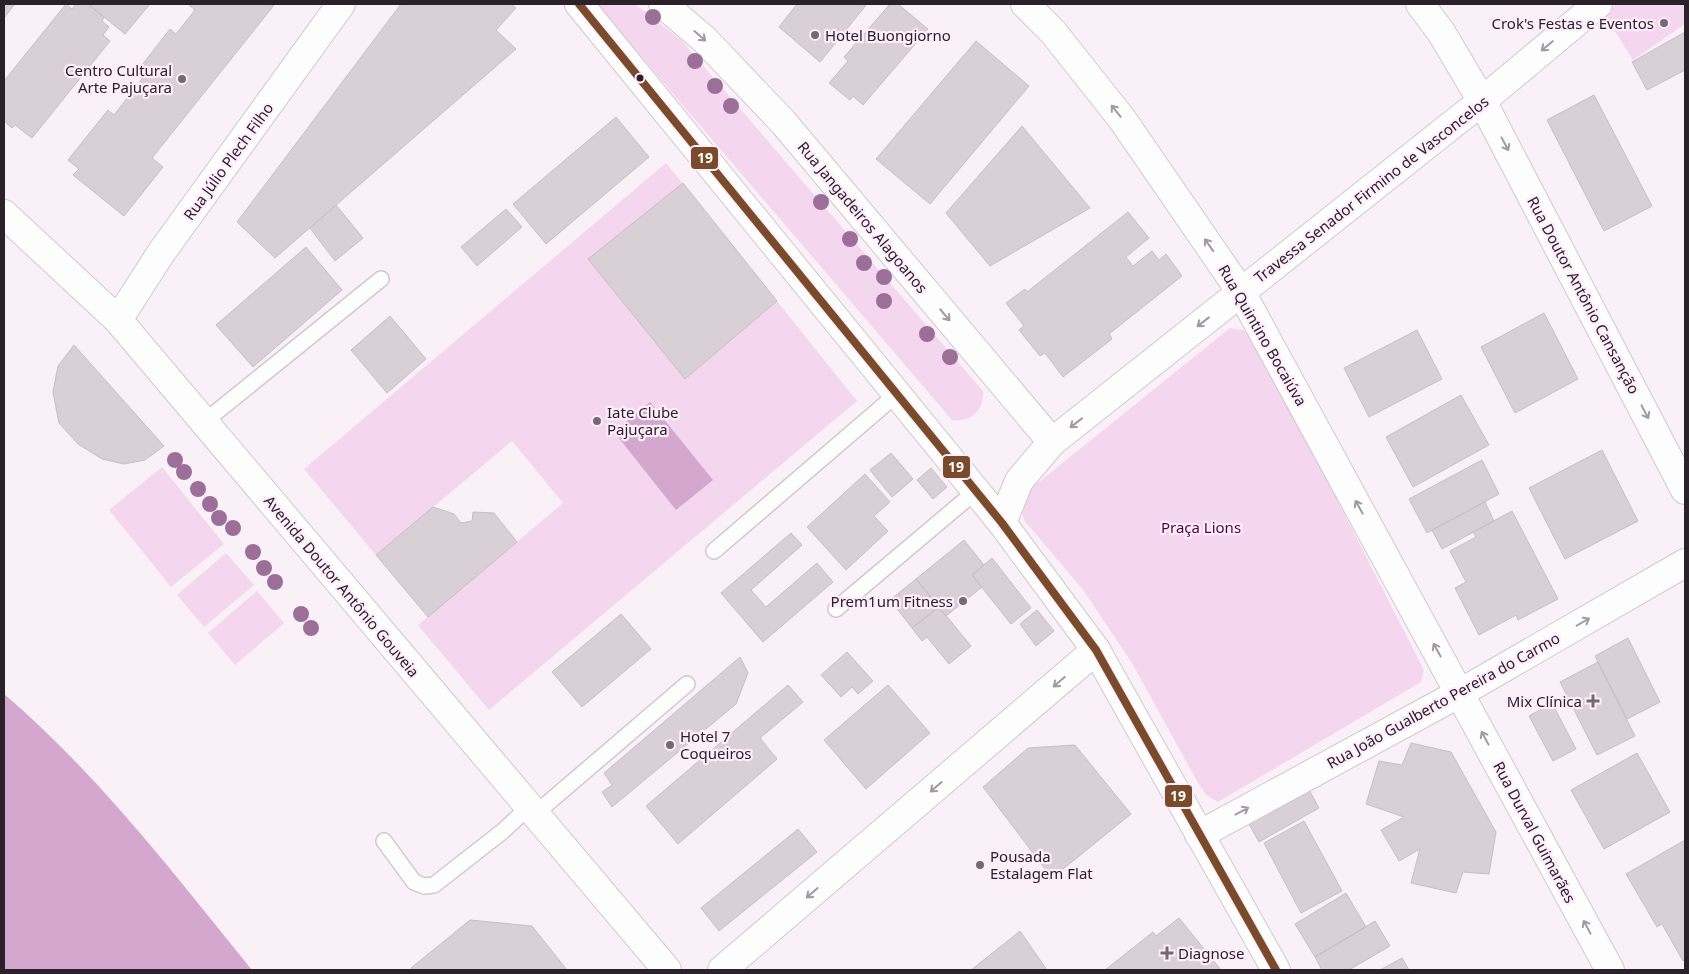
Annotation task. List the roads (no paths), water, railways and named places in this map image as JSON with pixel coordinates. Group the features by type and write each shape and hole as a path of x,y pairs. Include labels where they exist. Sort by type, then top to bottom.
{"street":[{"name":"Rua Júlio Plech Filho","path":"118,320 162,253 341,4"},
{"path":"579,4 1002,523 1096,650 1276,970"},
{"name":"Rua Jangadeiros Alagoanos","path":"663,4 705,40 783,122 1052,442"},
{"name":"Rua Quintino Bocaiúva","path":"1025,4 1053,32 1122,119 1241,292 1460,693"},
{"name":"Rua Doutor Antônio Cansanção","path":"1420,4 1441,32 1482,101 1685,490"},
{"name":"Travessa Senador Firmino de Vasconcelos","path":"1002,523 1019,482 1052,442 1482,101 1598,4"},
{"name":"Avenida Doutor Antônio Gouveia","path":"4,214 118,320 666,970"},
{"name":"Rua João Gualberto Pereira do Carmo","path":"1199,834 1460,693 1685,563"},
{"path":"722,970 1096,650"},
{"name":"Rua Durval Guimarães","path":"1460,693 1610,970"}],"lane":[{"path":"204,422 381,279"},
{"path":"714,552 897,394"},
{"path":"836,609 976,491"},
{"path":"384,841 414,882 424,886 434,884 532,811 687,684"}],"place":[{"name":"Crok's Festas e Eventos","path":"1664,23"},
{"name":"Hotel Buongiorno","path":"815,35"},
{"name":"Centro Cultural Arte Pajuçara","path":"182,79"},
{"name":"Iate Clube Pajuçara","path":"597,421"},
{"name":"Prem1um Fitness","path":"963,601"},
{"name":"Mix Clínica","path":"1593,701"},
{"name":"Hotel 7 Coqueiros","path":"670,745"},
{"name":"Pousada Estalagem Flat","path":"980,865"},
{"name":"Diagnose","path":"1167,953"}],"park label":[{"name":"Praça Lions","path":"1201,527"}]}
